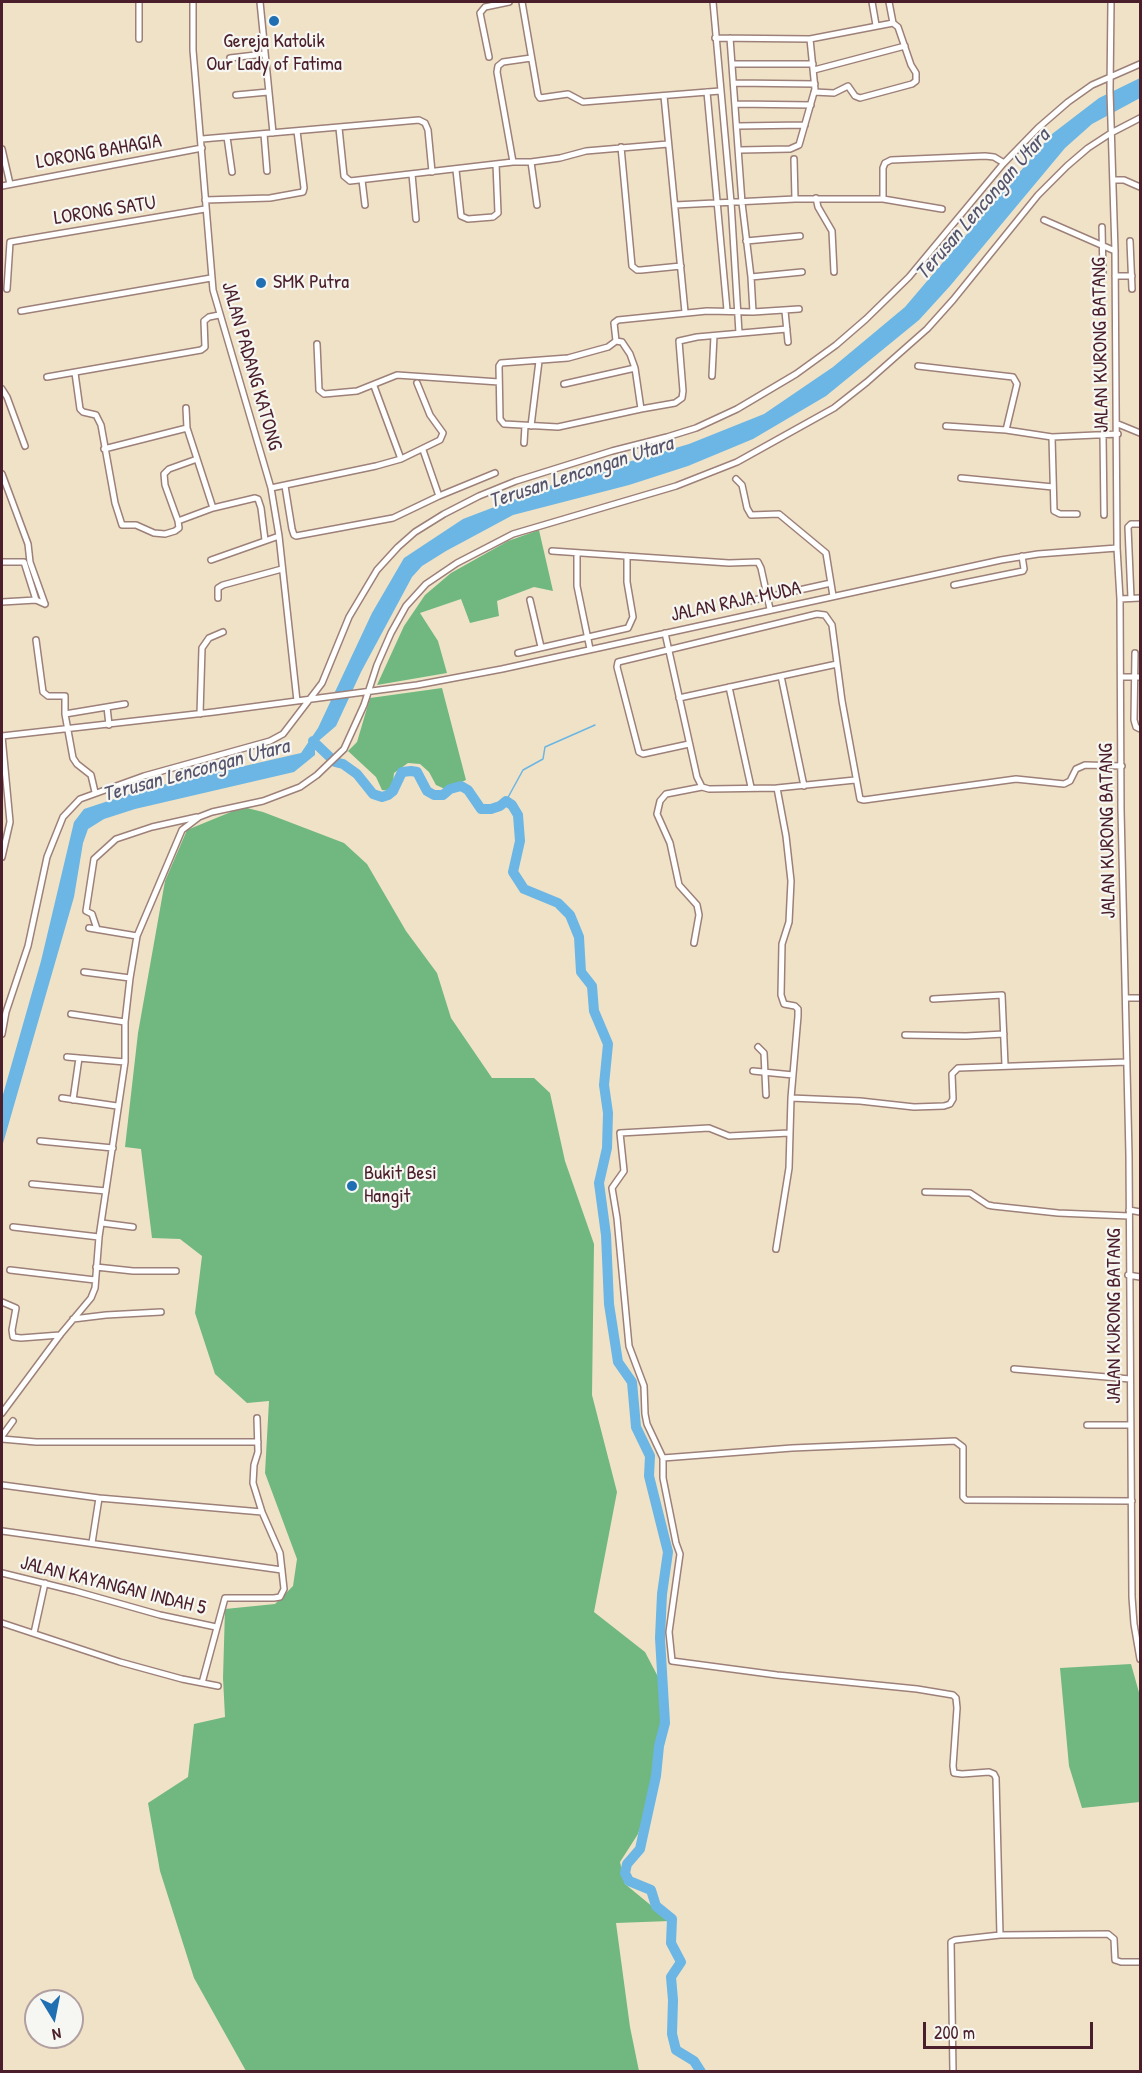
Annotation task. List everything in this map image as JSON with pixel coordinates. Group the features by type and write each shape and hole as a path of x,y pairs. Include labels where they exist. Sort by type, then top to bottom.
{"street":[{"path":"139,2 139,39"},
{"name":"JALAN PADANG KATONG","path":"193,2 193,44 211,278 219,315 271,488 279,536 297,701"},
{"path":"260,2 273,133"},
{"path":"489,57 480,13 489,3 509,2"},
{"path":"522,2 538,95 543,99 568,94 583,102 720,91"},
{"path":"712,2 739,333"},
{"path":"872,2 876,26"},
{"path":"814,92 834,93 848,86 855,96 860,98 916,81 917,75 911,65 898,27 893,23 889,2"},
{"name":"JALAN KURONG BATANG","path":"1111,2 1110,91 1118,424 1117,548 1120,599 1133,1572 1134,1624 1140,1659"},
{"path":"715,38 810,39 893,23"},
{"path":"730,38 740,150 742,203 753,312"},
{"path":"740,150 794,148 800,142 815,84 810,39"},
{"path":"732,64 814,67 905,46"},
{"path":"230,58 264,54"},
{"path":"513,162 497,72 498,66 503,62 531,58"},
{"path":"2,1034 6,1011 28,946 47,857 63,817 80,799 144,776 278,738 291,727 307,700 322,683 349,617 377,570 415,532 444,514 508,484 612,451 696,428 726,415 796,374 836,345 909,277 1004,163 1038,128 1092,85 1140,64"},
{"path":"735,83 815,84"},
{"path":"236,95 268,92"},
{"path":"707,92 727,310"},
{"path":"664,96 685,312"},
{"path":"736,104 811,105"},
{"path":"98,929 92,914 86,911 94,859 116,839 152,827 263,801 289,791 313,779 344,749 391,633 406,606 426,584 457,563 513,534 706,475 756,453 834,408 927,329 1038,195 1088,148 1111,131 1140,118"},
{"path":"202,139 413,120 423,121 428,130 432,172"},
{"path":"738,126 805,125"},
{"path":"339,128 345,178 350,181 513,162 531,162 586,151 668,144"},
{"path":"205,200 270,198 303,192 297,131"},
{"path":"264,134 267,171"},
{"path":"227,137 232,172"},
{"path":"621,147 632,266 637,270 681,266"},
{"name":"LORONG BAHAGIA","path":"2,186 202,148"},
{"path":"2,149 10,184"},
{"path":"882,199 883,168 885,163 891,160 985,156 994,157 1004,163"},
{"path":"794,159 795,199"},
{"path":"531,162 537,205"},
{"path":"456,170 460,216 468,219 493,217 498,213 496,164"},
{"path":"412,174 416,219"},
{"path":"362,180 365,206"},
{"path":"1113,180 1124,180 1140,187"},
{"path":"675,205 816,198 882,199 942,209"},
{"path":"816,198 818,207 832,231 834,272"},
{"name":"LORONG SATU","path":"7,289 10,242 205,209"},
{"path":"1044,220 1115,251"},
{"path":"1102,227 1103,274"},
{"path":"746,241 800,236"},
{"path":"1130,241 1132,290"},
{"path":"751,277 802,272"},
{"path":"1115,276 1132,276"},
{"path":"21,311 211,278"},
{"path":"787,329 679,341 683,391 679,402 558,427 504,424 500,421 499,366 501,363 568,358 608,348 616,338 614,323 618,320 685,312 799,309"},
{"path":"785,311 788,342"},
{"path":"47,377 201,350 205,347 204,321 209,317 219,315"},
{"path":"712,376 714,336"},
{"path":"616,338 622,342 630,354 635,368 641,409"},
{"path":"317,344 321,393 347,393 374,386 387,378 407,375 499,382"},
{"path":"524,444 539,361"},
{"path":"918,366 1013,377 1017,384 1006,430"},
{"path":"564,384 635,368"},
{"path":"75,373 80,409 98,417 101,424 115,503 122,525 136,525 154,533 165,534 176,531 179,528 178,521 165,485 164,474 169,469 197,459"},
{"path":"271,488 401,459 443,438 443,433 430,415 417,383"},
{"path":"374,386 401,459"},
{"path":"2,389 25,446"},
{"path":"186,408 187,428 213,508"},
{"path":"1118,424 1140,433"},
{"path":"946,426 1006,430 1052,437 1118,434"},
{"path":"104,449 187,428"},
{"path":"1103,434 1104,515"},
{"path":"1052,437 1054,511 1060,514 1077,513"},
{"path":"423,450 439,496"},
{"path":"285,486 292,532 296,536 393,518 495,473"},
{"path":"2,474 28,544 30,562 45,604 36,600 2,602"},
{"path":"736,478 742,485 747,508 751,515 779,514 826,553 833,596"},
{"path":"961,478 1053,487"},
{"path":"178,521 252,497 258,500 261,508 265,540"},
{"path":"1131,598 1128,527 1131,524 1140,524"},
{"path":"211,560 279,536"},
{"name":"JALAN RAJA MUDA","path":"2,736 365,693 478,673 1022,556 1117,548"},
{"path":"552,551 729,563 758,562 770,609"},
{"path":"577,553 576,579 590,649"},
{"path":"518,652 625,629 632,622 633,617 627,582 627,556"},
{"path":"954,585 1023,571 1022,556"},
{"path":"2,562 24,561 36,600"},
{"path":"218,598 218,588 223,585 282,569"},
{"path":"745,602 831,583"},
{"path":"1120,599 1140,598"},
{"path":"530,600 541,647"},
{"path":"689,744 644,754 639,752 617,667 620,660 822,614 830,618 832,625 855,780 858,796 864,801 1016,779 1064,784 1070,781 1076,769 1085,765 1122,766"},
{"path":"200,714 202,648 209,638 223,632"},
{"path":"665,633 689,744 697,777 702,787"},
{"path":"36,640 43,692 48,696 64,696 73,758 91,775 95,792"},
{"path":"1135,653 1137,677 1134,723 1140,729"},
{"path":"679,698 837,664"},
{"path":"781,676 804,786"},
{"path":"1121,677 1137,677"},
{"path":"729,687 751,787"},
{"path":"65,714 125,704"},
{"path":"107,707 109,725"},
{"path":"2,736 10,822 2,857"},
{"path":"694,943 699,915 697,905 679,885 670,843 657,814 660,801 666,794 702,787 709,789 777,788 855,780"},
{"path":"776,1249 789,1168 791,1098 798,1016 798,1009 795,1006 784,1004 781,995 782,944 789,922 791,881 777,788"},
{"path":"2,1413 60,1335 91,1298 95,1288 99,1237 124,1062 125,1022 137,936 182,830 199,817"},
{"path":"89,928 137,936"},
{"path":"84,972 130,978"},
{"path":"933,999 1002,995 1005,1065"},
{"path":"1126,998 1140,998"},
{"path":"71,1014 125,1022"},
{"path":"905,1035 1004,1034"},
{"path":"759,1047 764,1053 766,1095"},
{"path":"67,1057 124,1062"},
{"path":"73,1101 79,1058"},
{"path":"791,1098 860,1101 914,1107 944,1106 950,1104 953,1099 952,1074 958,1068 1127,1062"},
{"path":"753,1071 793,1075"},
{"path":"62,1098 117,1106"},
{"path":"789,1133 726,1136 709,1128 621,1133 624,1171 612,1188 629,1346 645,1386 647,1424 663,1458 663,1478 680,1554 669,1632 672,1661 953,1695 956,1698 957,1708 954,1773 989,1772 996,1778 1000,1935"},
{"path":"40,1141 113,1148"},
{"path":"32,1184 106,1191"},
{"path":"925,1192 970,1193 988,1205 1058,1213 1140,1212"},
{"path":"102,1223 134,1227"},
{"path":"13,1227 99,1237"},
{"path":"96,1267 133,1271 176,1271"},
{"path":"10,1270 95,1280"},
{"path":"1128,1275 1140,1277"},
{"path":"2,1302 16,1308 13,1337 60,1335"},
{"path":"73,1320 106,1315 161,1312"},
{"path":"1014,1369 1130,1379"},
{"path":"202,1683 226,1597 280,1597 284,1589 280,1553 262,1512 253,1483 258,1442 257,1418"},
{"path":"13,1420 2,1438 36,1442 258,1442"},
{"path":"1087,1425 1131,1425"},
{"path":"663,1458 768,1450 955,1442 963,1447 963,1497 966,1500 1132,1501"},
{"path":"2,1485 99,1498 262,1512"},
{"path":"92,1544 99,1498"},
{"path":"2,1531 282,1570"},
{"path":"1133,1572 1140,1572"},
{"name":"JALAN KAYANGAN INDAH 5","path":"2,1573 160,1615 216,1627"},
{"path":"34,1633 45,1583"},
{"path":"2,1623 120,1662 218,1686"},
{"path":"953,2072 951,1942 959,1938 1000,1935 1108,1934 1114,1939 1115,1960 1140,1962"}],"green space":[{"path":"539,530 553,591 534,587 497,601 499,616 470,623 461,599 420,613 438,641 447,673 377,685 404,626 425,595 451,573 508,541"},
{"path":"442,688 466,780 445,789 436,785 429,772 420,764 408,763 394,773 392,791 382,790 376,777 348,751 357,742 370,698"},
{"path":"243,807 263,812 344,843 367,864 406,931 437,973 451,1018 492,1078 534,1078 550,1093 565,1161 594,1244 592,1395 617,1492 594,1612 645,1652 665,1690 668,1720 656,1779 638,1834 620,1862 625,1884 670,1921 616,1923 630,2027 639,2071 246,2071 194,1978 160,1871 148,1803 188,1777 194,1724 225,1717 223,1678 225,1609 275,1604 293,1586 297,1559 265,1473 269,1401 247,1403 215,1374 195,1313 202,1256 180,1239 152,1238 141,1149 125,1147 138,1033 165,881 187,830"},
{"path":"1131,1664 1140,1696 1140,1802 1082,1808 1069,1766 1060,1668"}],"water":[{"path":"1140,78 1140,98 1092,124 1065,148 919,320 826,396 753,439 688,466 629,485 513,515 446,551 422,566 412,577 361,672 336,726 315,744 315,755 294,772 135,809 104,819 88,829 83,843 74,897 2,1147 2,1098 41,961 74,822 84,809 151,787 153,777 162,785 301,753 318,728 372,613 404,558 463,519 557,483 689,444 764,414 833,367 905,307 1052,134 1099,98"}],"waterway":[{"path":"506,801 523,770 543,759 545,747 595,725"},
{"path":"313,741 335,762 343,764 357,774 373,794 382,797 393,791 402,772 411,771 417,772 427,791 434,795 443,795 450,789 461,786 468,790 481,809 491,809 506,801 512,805 518,815 520,841 513,872 524,889 558,903 570,915 579,937 581,972 592,986 594,1011 608,1044 604,1085 608,1113 607,1148 599,1183 606,1235 609,1304 618,1362 632,1382 636,1427 650,1456 649,1476 668,1552 662,1594 660,1638 665,1723 640,1849 627,1864 625,1873 629,1881 651,1890 656,1906 672,1919 671,1943 681,1962 671,1977 672,2034 676,2050 694,2061 701,2072"}],"place":[{"name":"Gereja Katolik Our Lady of Fatima","path":"274,21"},
{"name":"SMK Putra","path":"261,283"},
{"name":"Bukit Besi Hangit","path":"352,1186"}],"water label":[{"name":"Terusan Lencongan Utara","path":"983,205"},
{"name":"Terusan Lencongan Utara","path":"581,473"},
{"name":"Terusan Lencongan Utara","path":"196,771"}]}
